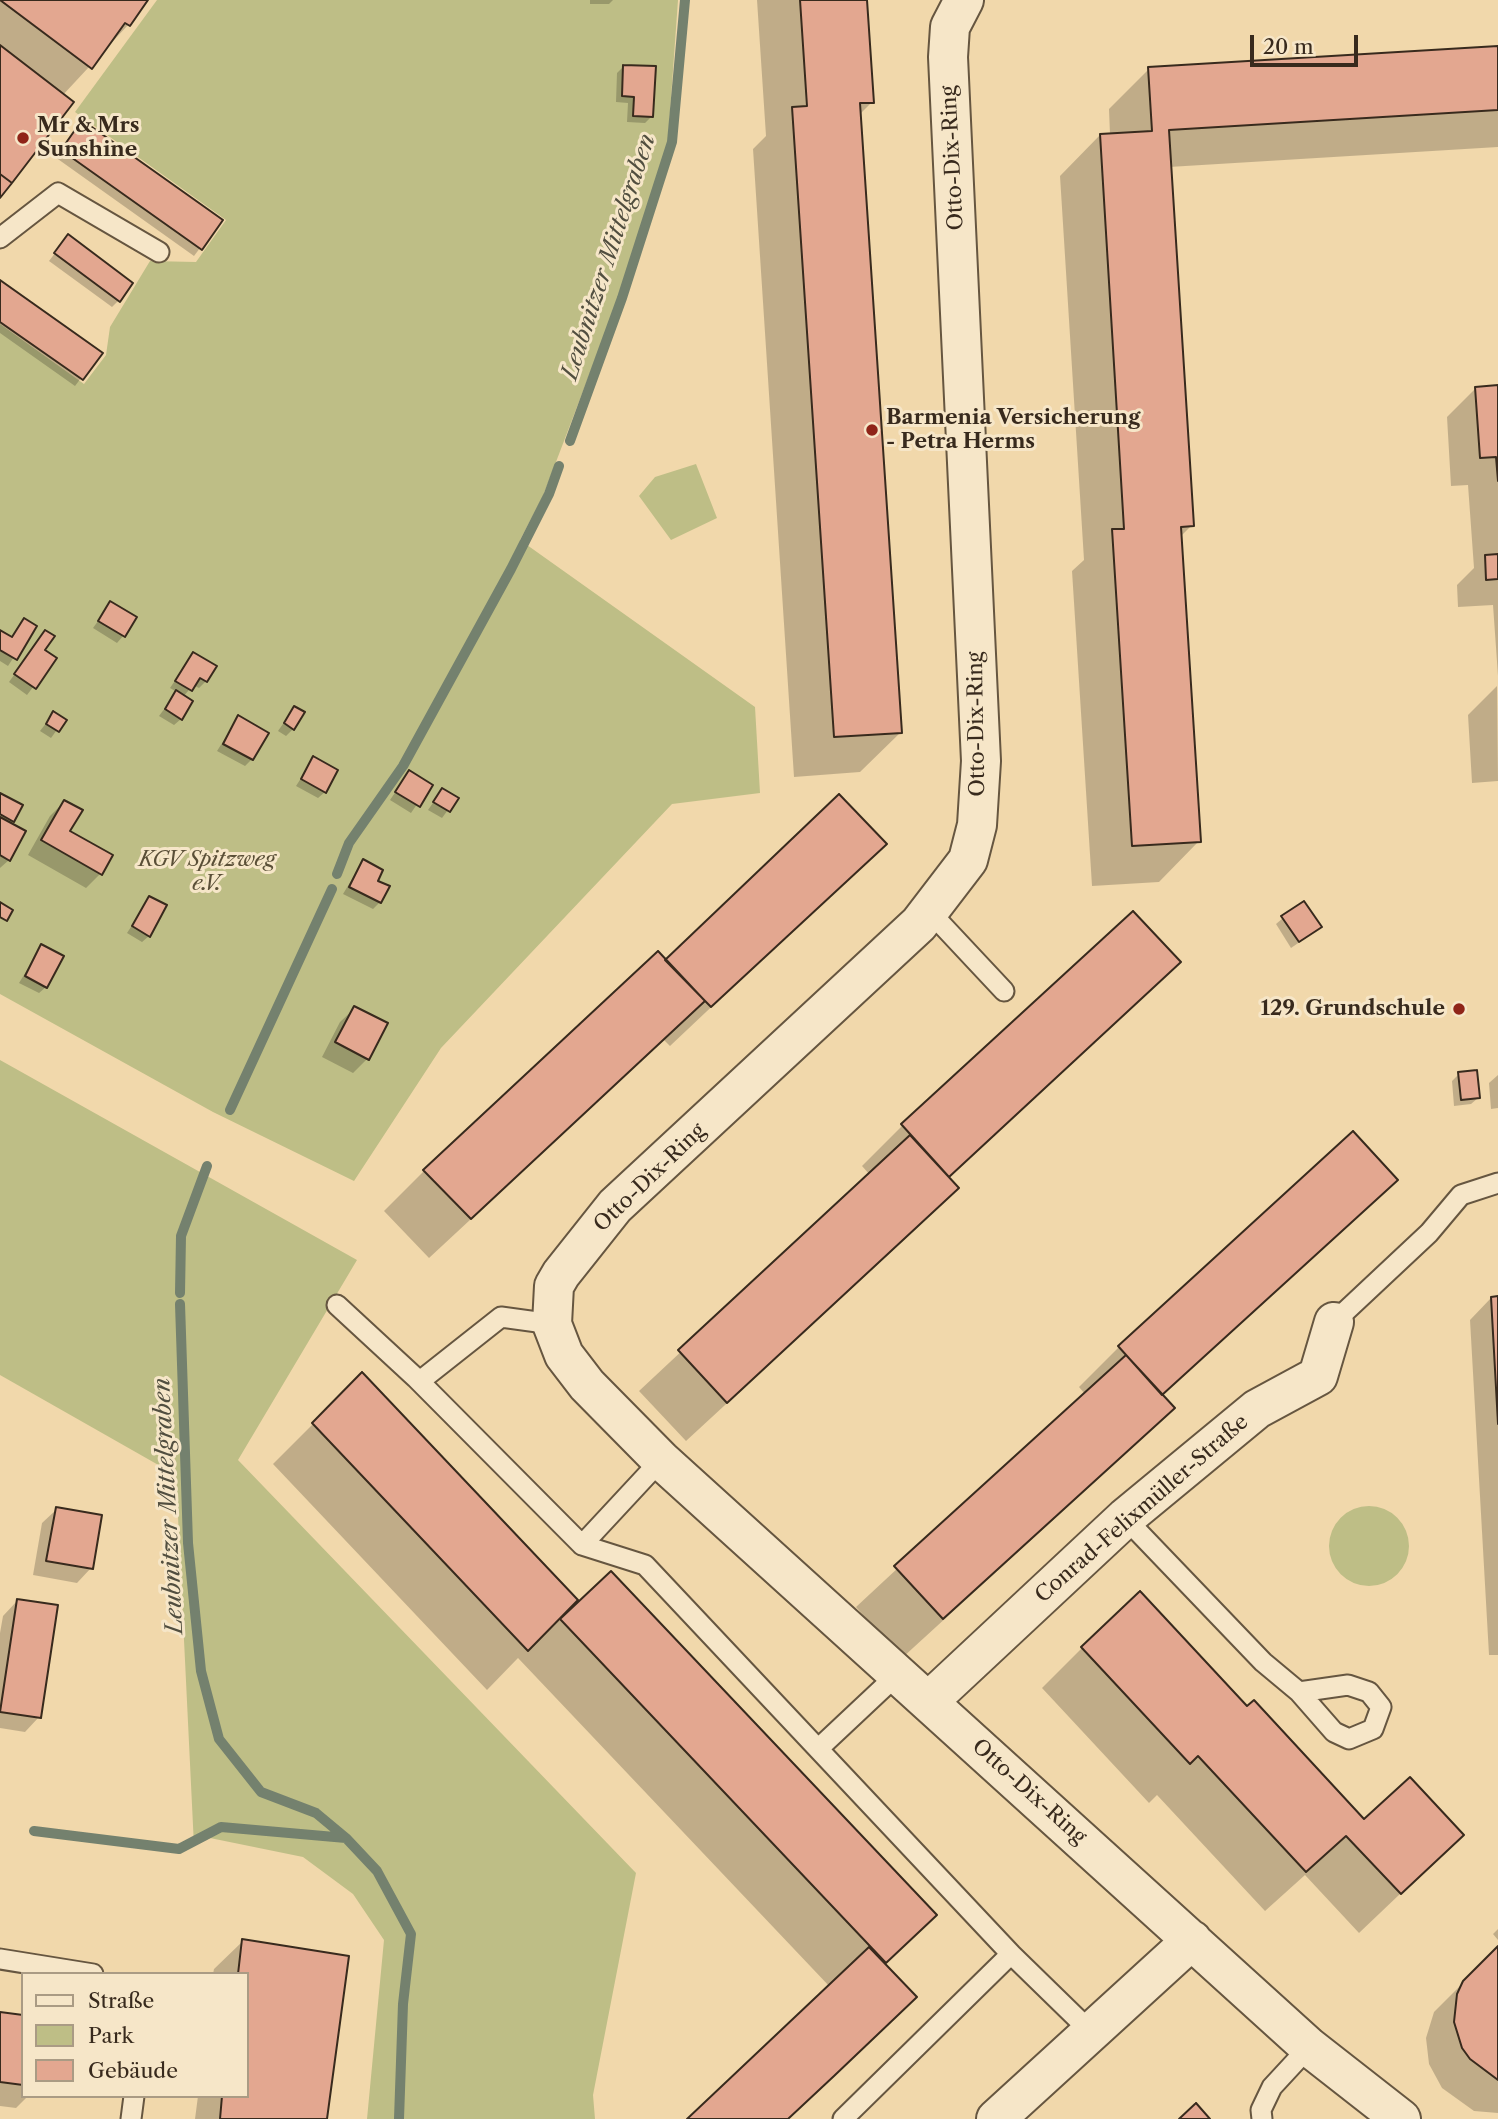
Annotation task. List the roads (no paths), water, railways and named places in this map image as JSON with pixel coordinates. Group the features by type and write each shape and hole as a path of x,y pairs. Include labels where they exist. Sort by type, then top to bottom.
{"street":[{"name":"Otto-Dix-Ring","path":"964,0 950,27 948,57 981,761 977,825 968,860 930,912 615,1206 554,1286 552,1324 564,1355 587,1385 661,1460 1309,2047 1401,2119"},
{"name":"Conrad-Felixmüller-Straße","path":"929,1701 1125,1518 1257,1409 1318,1376 1334,1322"},
{"path":"996,2119 1192,1940"}],"lane":[{"path":"0,239 58,193 159,252"},
{"path":"930,912 1004,991"},
{"name":"Conrad-Felixmüller-Straße","path":"1334,1322 1429,1233 1461,1195 1498,1183"},
{"path":"337,1305 420,1381 582,1545 645,1565 1011,1954 1090,2031"},
{"path":"420,1381 501,1317 552,1324"},
{"path":"582,1545 661,1460"},
{"path":"1125,1518 1263,1662 1299,1692"},
{"path":"818,1749 899,1673"},
{"path":"843,2119 1011,1954"},
{"path":"0,1959 81,1972"},
{"path":"1262,2119 1261,2110 1272,2087 1309,2047"},
{"path":"131,2119 134,2098"}],"waterway":[{"name":"Leubnitzer Mittelgraben","path":"570,441 622,298 672,142 685,0"},
{"name":"Leubnitzer Mittelgraben","path":"337,874 349,843 403,766 511,569 549,494 559,466"},
{"name":"Leubnitzer Mittelgraben","path":"230,1110 332,889"},
{"path":"180,1293 181,1236 207,1166"},
{"name":"Leubnitzer Mittelgraben","path":"180,1304 188,1543 201,1671 219,1739 261,1792 316,1813 346,1838 377,1871 411,1934 403,2004 399,2119"},
{"path":"34,1831 179,1849 221,1827 346,1838"}],"place":[{"name":"Mr & Mrs Sunshine","path":"23,138"},
{"name":"Barmenia Versicherung - Petra Herms","path":"872,430"},
{"name":"129. Grundschule","path":"1459,1009"}],"park label":[{"name":"KGV Spitzweg e.V.","path":"207,872"}]}
